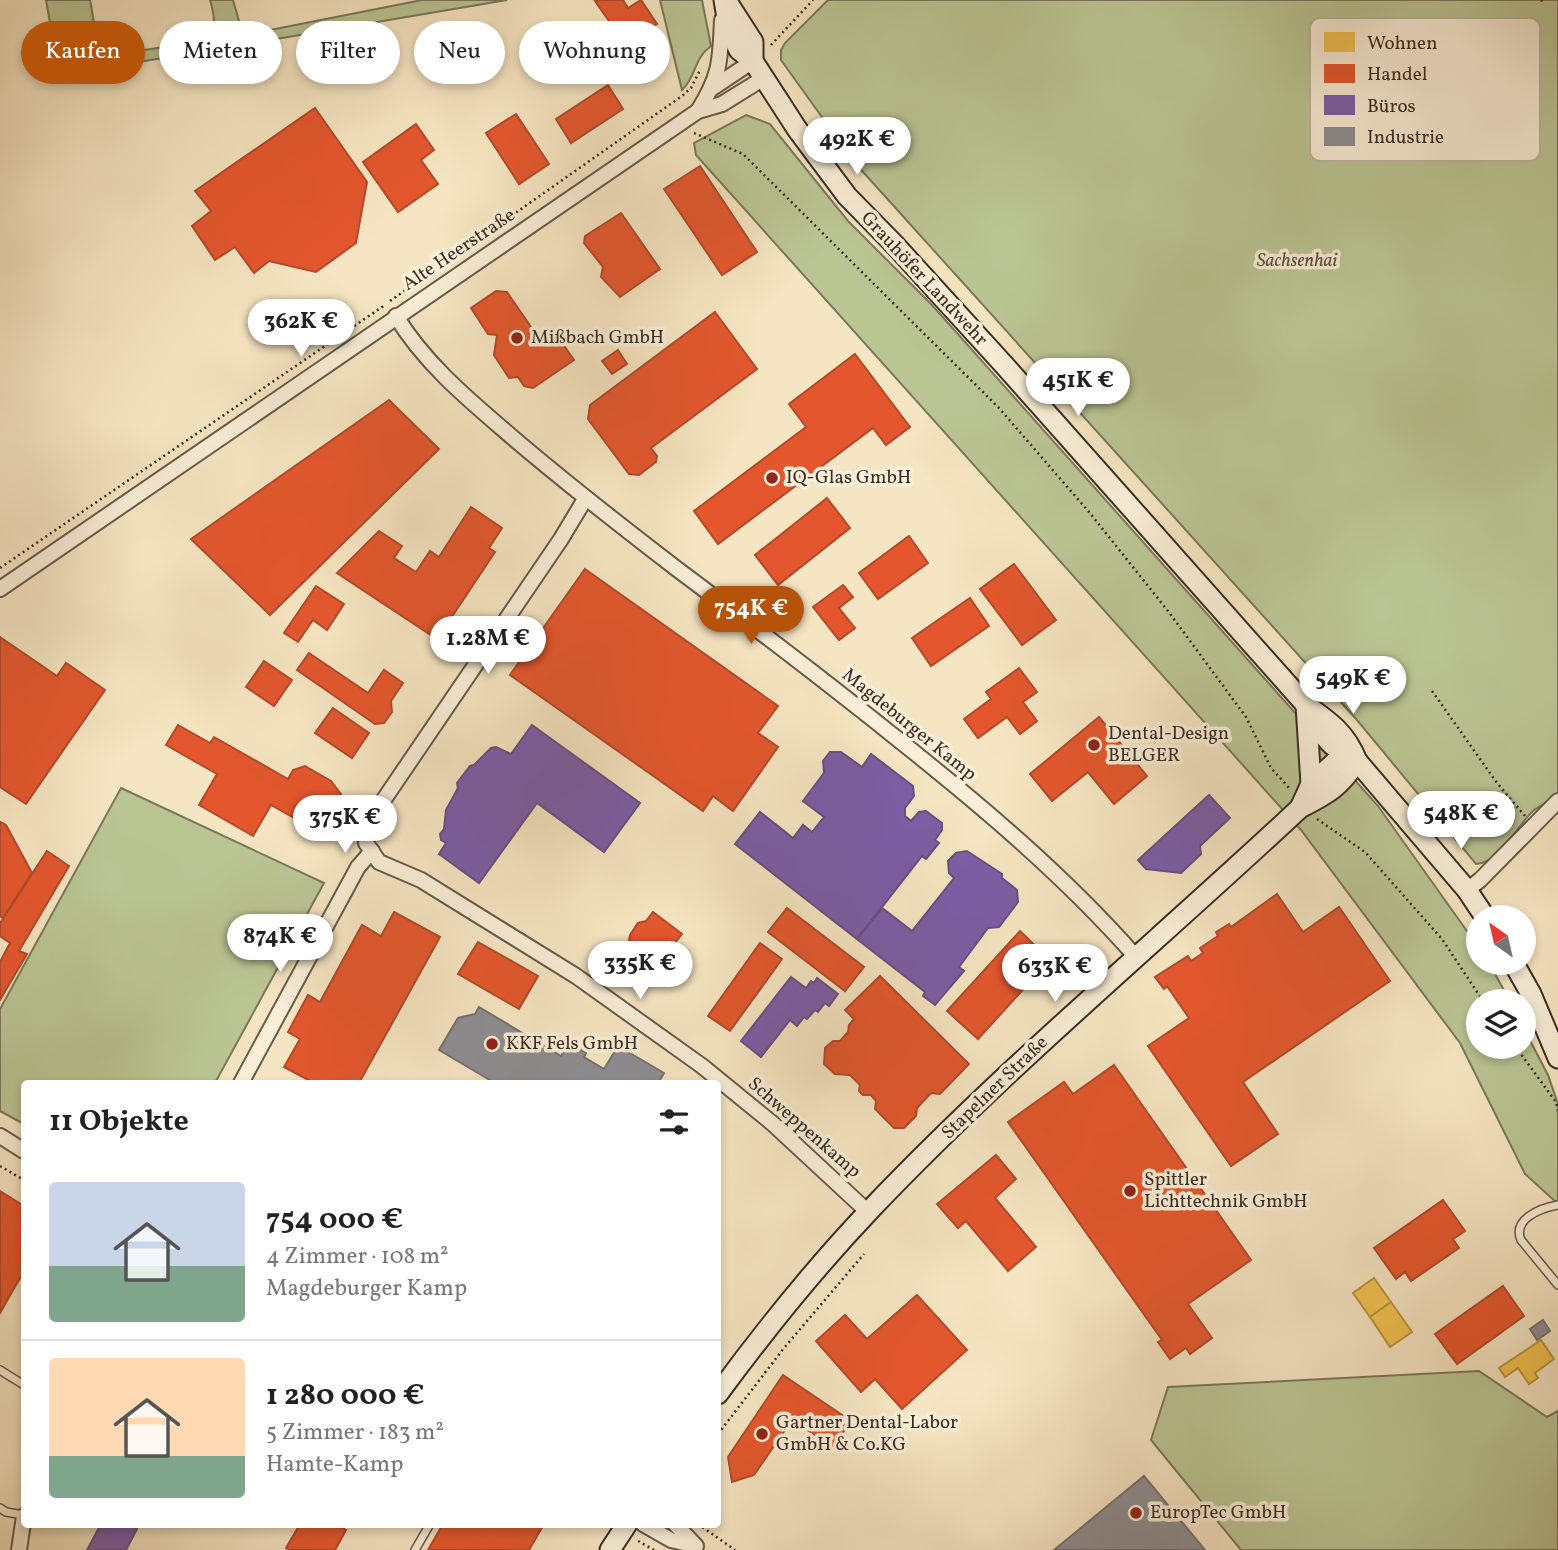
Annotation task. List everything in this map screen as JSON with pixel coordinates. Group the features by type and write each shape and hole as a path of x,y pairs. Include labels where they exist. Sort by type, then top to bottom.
{"street":[{"name":"Alte Heerstraße","path":"698,111 711,89 721,57 724,0"},
{"name":"Grauhöfer Landwehr","path":"724,0 753,42 759,70 797,130 847,196 996,356 1306,705 1337,728 1350,743 1357,761 1477,905"},
{"name":"Alte Heerstraße","path":"711,89 759,70"},
{"name":"Alte Heerstraße","path":"0,589 698,111 722,104 759,70"},
{"name":"Magdeburger Kamp","path":"396,316 409,339 455,389 585,499 741,616 1013,834 1113,931 1136,957"},
{"path":"243,1080 369,847 370,820 561,539 585,499"},
{"path":"1306,705 1311,784"},
{"name":"Stapelner Straße","path":"1295,799 1324,796 1345,780 1357,761"},
{"name":"Stapelner Straße","path":"721,1390 768,1326 868,1212 1037,1047 1136,957 1311,784 1335,762 1357,761"},
{"path":"1467,890 1558,801"},
{"name":"Schweppenkamp","path":"369,847 379,862 421,880 576,976 719,1080"},
{"path":"1520,975 1558,1058"},
{"name":"Schweppenkamp","path":"721,1081 772,1123 868,1212"},
{"path":"0,1136 21,1149"},
{"path":"19,1550 22,1528"},
{"path":"610,1550 624,1528"},
{"path":"650,1528 671,1539 697,1547"},
{"path":"680,1528 697,1547"}],"lane":[{"path":"1558,1205 1536,1212 1519,1226 1518,1233 1558,1285"},
{"path":"0,1370 21,1383"},
{"path":"0,1508 21,1514"},
{"path":"415,1550 428,1528"}],"path":[{"path":"759,70 813,0"},
{"path":"0,568 568,178 682,96 691,88 706,55 721,57"},
{"path":"671,130 697,134 743,154 999,408 1089,512 1168,611 1246,717 1271,768 1295,799 1365,852 1442,939 1475,989"},
{"path":"1432,691 1497,783 1534,827"},
{"path":"1525,1059 1556,1102 1558,1111"},
{"path":"0,1166 21,1178"},
{"path":"721,1430 784,1348 864,1254"},
{"path":"704,1528 735,1550"}],"green space":[{"path":"46,0 90,0 94,21 50,21"},
{"path":"210,0 233,0 239,21 214,21"},
{"path":"422,0 507,0 382,21 316,21"},
{"path":"660,0 702,0 711,46 701,56 682,90 670,41 670,21 665,21"},
{"name":"Sachsenhai","path":"828,0 1558,0 1558,797 1533,811 1501,851 1485,862 1476,864 1357,720 855,163 781,60 781,50"},
{"path":"296,25 296,36 282,38 282,28"},
{"path":"159,48 159,59 145,61 145,50"},
{"path":"746,115 770,124 848,221 932,305 1378,806 1466,930 1466,975 1496,975 1503,989 1466,989 1466,1055 1460,1043 1301,830 696,155 694,143"},
{"path":"121,788 324,883 217,1080 21,1080 21,1122 0,1111 0,1009"},
{"path":"1536,1052 1548,1075 1558,1104 1558,1204 1525,1174 1468,1059 1536,1059"},
{"path":"1479,1371 1547,1417 1558,1411 1558,1550 1241,1550 1151,1440 1168,1387"}],"building: Wohnen":[{"path":"1374,1278 1391,1302 1370,1317 1353,1293"},
{"path":"1391,1302 1412,1332 1390,1347 1370,1317"},
{"path":"1541,1340 1554,1359 1535,1373 1538,1378 1529,1384 1518,1368 1505,1377 1499,1368"}],"building: Handel":[{"path":"623,0 628,8 641,0 655,21 609,21 595,1"},
{"path":"608,85 623,109 571,143 556,119"},
{"path":"315,108 367,182 356,243 316,272 269,261 254,273 235,247 215,260 192,226 211,211 195,191"},
{"path":"516,114 549,164 519,184 486,133"},
{"path":"416,124 434,150 421,160 438,184 398,212 363,162"},
{"path":"700,166 757,252 722,275 664,189"},
{"path":"621,213 660,269 620,297 601,277 603,267 584,243 585,236"},
{"name":"Mißbach GmbH","path":"496,291 507,292 540,340 554,331 574,360 533,388 524,386 518,377 509,378 494,355 497,335 488,334 471,308"},
{"path":"715,312 757,369 651,448 657,456 656,462 639,475 629,474 588,419 590,405"},
{"path":"618,350 627,364 612,374 602,361"},
{"name":"IQ-Glas GmbH","path":"855,354 910,427 886,445 873,428 718,544 694,511 806,427 789,404"},
{"path":"389,400 439,449 270,615 191,539"},
{"path":"827,498 850,528 778,585 755,555"},
{"path":"471,507 502,528 489,548 495,552 437,639 337,573 379,531 402,546 394,558 416,572 430,551 439,557"},
{"path":"909,536 928,563 878,599 859,573"},
{"path":"1014,564 1056,620 1022,645 980,589"},
{"path":"585,569 778,706 758,733 778,747 733,811 713,796 703,811 510,675"},
{"path":"843,585 853,597 839,608 855,628 839,640 813,607"},
{"path":"316,586 344,604 327,630 313,620 298,642 284,633"},
{"path":"970,598 989,626 931,666 912,638"},
{"path":"0,637 57,676 66,663 105,690 26,804 0,787"},
{"path":"309,653 368,693 384,670 403,683 391,701 392,712 384,723 375,724 297,670"},
{"path":"264,661 292,680 274,706 246,687"},
{"path":"1019,668 1037,692 1023,702 1037,721 1020,734 1007,717 978,738 964,719 991,699 986,692"},
{"path":"333,708 369,733 352,758 315,733"},
{"name":"Dental-Design BELGER","path":"1099,717 1147,776 1114,804 1088,772 1052,801 1030,774"},
{"path":"178,725 210,743 214,737 288,779 293,770 305,766 331,781 341,794 334,807 320,812 312,807 303,823 271,805 253,836 199,805 217,774 166,745"},
{"path":"0,822 6,825 32,873 3,918 0,916"},
{"path":"47,851 69,866 19,951 27,954 0,1000 0,962 10,943 0,936 0,923"},
{"path":"1277,894 1303,932 1339,907 1390,981 1243,1082 1278,1134 1231,1166 1148,1046 1189,1018 1167,986 1164,989 1155,977 1188,956 1191,961 1203,953 1200,948 1218,936 1216,932 1229,924 1231,927"},
{"path":"787,908 864,967 845,991 768,932"},
{"path":"394,912 440,937 361,1080 308,1080 284,1067 300,1039 288,1032 308,995 320,1002 362,925 381,936"},
{"path":"653,912 682,934 649,976 628,962 628,946 630,935 638,923 646,921"},
{"path":"1020,931 1050,960 978,1039 947,1011"},
{"path":"478,942 538,976 519,1009 458,974"},
{"path":"760,943 782,959 730,1031 708,1016"},
{"path":"880,976 969,1064 940,1094 931,1093 917,1108 916,1116 904,1128 894,1128 875,1109 876,1101 871,1095 863,1095 859,1091 860,1085 850,1075 835,1074 824,1064 825,1048 833,1041 840,1041 854,1019 845,1010"},
{"name":"Spittler Lichttechnik GmbH","path":"1114,1065 1251,1260 1188,1304 1212,1338 1190,1354 1186,1348 1170,1359 1158,1342 1162,1340 1008,1122 1064,1082 1073,1094"},
{"path":"996,1155 1016,1179 995,1198 1036,1247 1008,1271 966,1221 958,1228 937,1204"},
{"path":"0,1191 21,1204 21,1276 0,1313"},
{"path":"1443,1200 1465,1231 1453,1239 1459,1248 1411,1281 1405,1272 1396,1279 1374,1248"},
{"path":"1503,1286 1524,1316 1457,1364 1435,1334"},
{"path":"917,1295 967,1350 902,1409 875,1379 861,1392 816,1341 845,1315 867,1339"},
{"name":"Gartner Dental-Labor GmbH & Co.KG","path":"783,1375 851,1421 833,1447 792,1420 754,1475 732,1482 728,1457"},
{"path":"298,1528 346,1530 335,1550 286,1548"},
{"path":"441,1528 542,1528 529,1550 428,1550"}],"building: Büros":[{"path":"532,725 640,803 604,852 537,803 479,883 439,854 446,843 441,840 440,834 444,829 446,810 458,788 457,783 470,766 491,748 496,747 511,754"},
{"path":"830,752 841,752 862,767 871,754 913,786 914,796 905,808 905,816 911,821 919,812 926,811 942,823 942,830 935,840 939,843 926,859 922,856 857,939 735,844 760,812 793,838 803,825 812,832 824,817 803,801 824,773 823,761"},
{"path":"1209,795 1230,818 1200,846 1201,854 1181,873 1146,869 1138,860"},
{"path":"967,851 1002,874 1002,878 1017,890 1018,902 999,927 988,928 959,967 964,971 935,1005 923,996 925,992 857,939 882,908 912,931 954,878 949,873 948,861 956,853"},
{"path":"791,977 806,988 817,978 838,994 829,1006 825,1003 818,1012 815,1010 807,1019 804,1017 797,1026 790,1020 761,1057 741,1041"},
{"path":"99,1528 137,1529 126,1550 87,1550"}],"building: Industrie":[{"name":"KKF Fels GmbH","path":"479,1007 561,1056 569,1043 586,1053 584,1057 604,1069 618,1046 664,1073 660,1080 490,1080 439,1050 458,1018 475,1014"},
{"path":"1543,1320 1550,1331 1537,1340 1530,1329"},
{"name":"EuropTec GmbH","path":"1144,1476 1205,1550 1054,1550"}],"place":[{"name":"Mißbach GmbH","path":"517,338"},
{"name":"IQ-Glas GmbH","path":"772,478"},
{"name":"Dental-Design BELGER","path":"1094,745"},
{"name":"KKF Fels GmbH","path":"492,1044"},
{"name":"Spittler Lichttechnik GmbH","path":"1130,1191"},
{"name":"Gartner Dental-Labor GmbH & Co.KG","path":"762,1434"},
{"name":"EuropTec GmbH","path":"1136,1513"}]}
